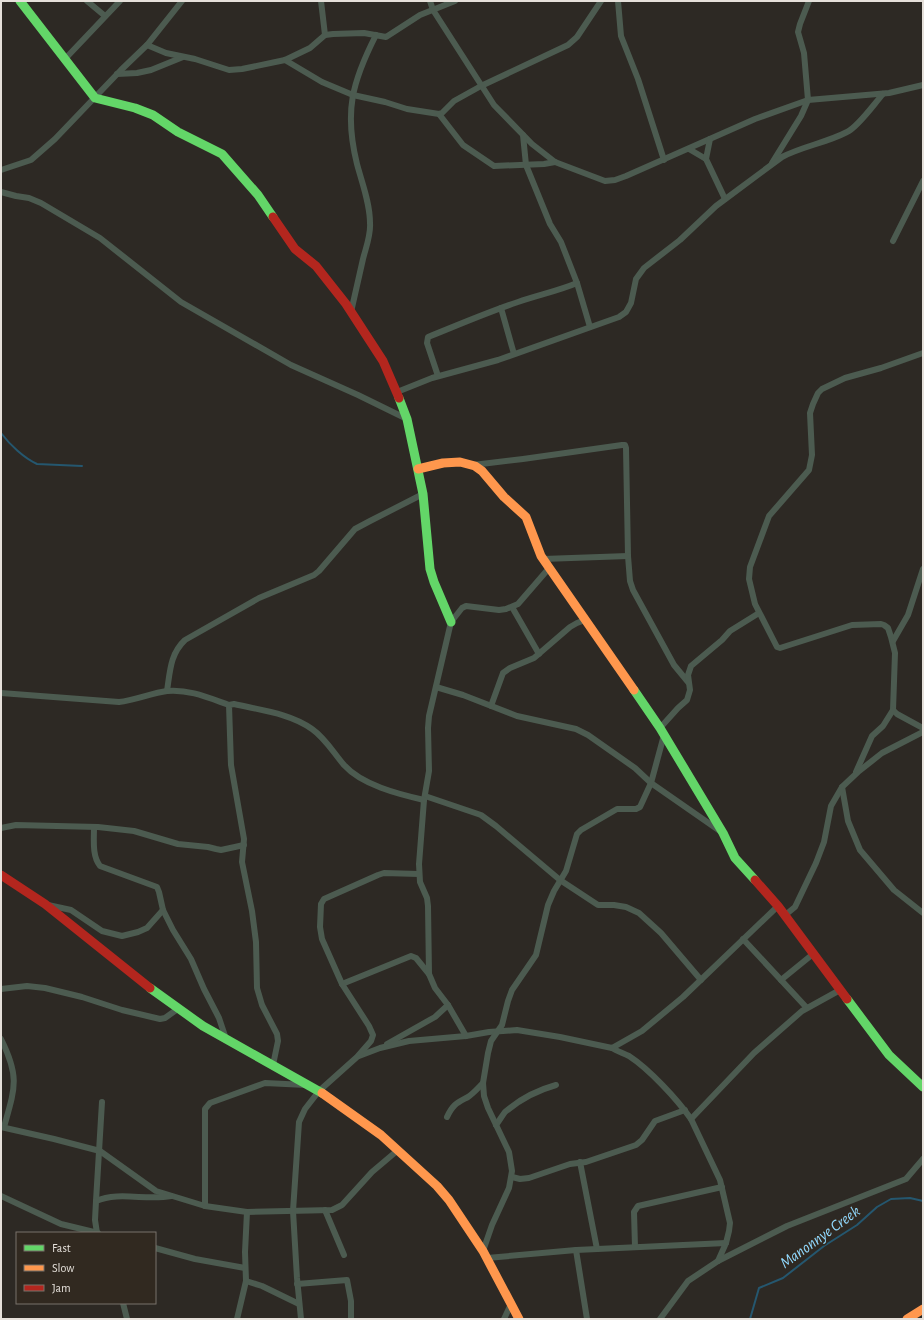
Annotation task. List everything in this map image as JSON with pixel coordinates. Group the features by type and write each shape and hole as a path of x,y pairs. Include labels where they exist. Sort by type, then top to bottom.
{"street":[{"path":"20,1 64,60 95,98 135,108 153,115 178,132 222,154 258,195 295,249 316,266 351,312 383,361 398,392 407,419 423,494 430,569 451,622"},
{"path":"88,1 105,16"},
{"path":"64,60 120,1"},
{"path":"1,170 31,160 56,139 117,74 147,45 182,1"},
{"path":"321,1 325,35"},
{"path":"430,1 433,10 494,105 523,135 555,162 606,181 615,180 770,113 808,100 883,94 923,86"},
{"path":"147,45 166,53 229,70 242,69 285,60 310,48 325,35 391,35 420,16 455,1"},
{"path":"285,60 322,82 353,95 385,102 407,109 439,114 442,113 454,101 481,86 568,45 577,37 601,1"},
{"path":"618,1 621,36 638,78 664,160"},
{"path":"771,164 801,116 808,100 804,53 798,32 809,1"},
{"path":"351,312 368,240 370,224 369,209 351,136 350,118 356,80 366,54 376,35"},
{"path":"117,74 136,73 151,70 185,57"},
{"path":"398,392 438,376 514,354 619,317 626,312 631,303 636,279 644,268 680,240 716,206 771,164 791,152 848,132 856,126 883,94"},
{"path":"439,114 463,145 490,164 499,166 544,164 555,162"},
{"path":"523,135 526,165 550,224 562,242 577,283 590,327"},
{"path":"710,139 706,158 725,199"},
{"path":"689,149 706,158"},
{"path":"893,241 923,181"},
{"path":"1,192 29,198 41,203 100,238 181,302 291,365 407,419"},
{"path":"438,376 428,343 428,337 501,308 577,283"},
{"path":"501,308 514,354"},
{"path":"855,774 872,736 883,726 893,710 895,653 893,641 888,628 880,624 852,624 780,648 775,645 755,604 750,584 750,567 769,516 809,470 812,455 810,413 818,394 822,390 845,378 881,368 923,353"},
{"path":"472,465 625,445 630,582 674,665 688,682"},
{"path":"418,469 457,461 468,462 482,471 510,503 523,514 528,522 538,551 662,732 723,833 735,858 778,906 888,1055 923,1087"},
{"path":"167,691 172,662 178,647 186,640 259,598 314,575 355,529 423,494"},
{"path":"543,559 628,556"},
{"path":"466,1036 448,1005 435,988 430,974 428,906 427,898 420,882 419,874 424,798 428,771 428,722 451,622 462,608 466,606 499,610 512,607 518,604 550,567"},
{"path":"893,641 908,615 923,569"},
{"path":"512,607 539,654"},
{"path":"485,1255 492,1225 506,1195 512,1177 510,1152 485,1101 483,1084 489,1049 492,1040 502,1025 512,990 536,955 548,905 569,862 577,834 581,830 617,809 640,807 651,783 662,732 687,700 690,690 688,675 691,666 722,640 730,631 759,613"},
{"path":"491,706 503,673 539,654 570,627 585,620"},
{"path":"436,687 463,695 517,716 576,729 588,735 635,768 651,783 723,833"},
{"path":"1,693 119,702 134,700 167,691 190,692 230,705 234,704 291,718 311,728 326,742 357,777 402,795 424,798 481,815 560,880 598,905 626,907 639,913 662,933 701,980"},
{"path":"230,705 231,764 244,840 242,862 255,934 259,995 262,1005 277,1034 278,1041 273,1065"},
{"path":"893,710 897,714 923,728"},
{"path":"784,916 795,907 816,863 824,842 831,806 842,787 855,774 882,754 923,732"},
{"path":"842,787 848,821 860,850 894,890 923,913"},
{"path":"1,828 16,825 94,827 134,832 178,844 221,850 244,845"},
{"path":"94,827 95,856 96,861 100,866 156,887 159,892 163,910 173,930 191,959 219,1018 226,1039"},
{"path":"301,1319 297,1284 293,1211 300,1117 319,1091 357,1057 371,1041 373,1035 372,1031 342,984 331,960 320,927 322,901 384,873 419,874"},
{"path":"1,875 45,904 138,979 203,1026 319,1091 381,1135 437,1186 449,1200 485,1255 519,1319"},
{"path":"45,904 71,910 102,931 122,936 147,928 163,910"},
{"path":"612,1048 626,1041 648,1026 683,997 778,906"},
{"path":"743,940 806,1007"},
{"path":"781,980 813,954"},
{"path":"342,984 411,956 416,958 430,974"},
{"path":"1,989 27,986 45,988 82,997 122,1010 160,1018 165,1018 179,1008"},
{"path":"691,1119 754,1053 806,1007 840,990"},
{"path":"357,1057 380,1048 432,1019 448,1005"},
{"path":"380,1048 409,1042 517,1030 612,1048 629,1056 652,1076 685,1110 691,1119 720,1180 730,1223 726,1243 718,1261"},
{"path":"1,1039 11,1062 15,1079 13,1095 3,1127 54,1138 100,1151 156,1190 205,1206 247,1212 332,1210 342,1205 372,1172 398,1150"},
{"path":"205,1206 205,1117 208,1105 265,1083 308,1085"},
{"path":"447,1117 450,1109 483,1084"},
{"path":"496,1125 504,1113 521,1101 542,1090 556,1085"},
{"path":"97,1232 95,1220 102,1102"},
{"path":"512,1177 520,1179 528,1178 570,1164 586,1162 636,1145 642,1140 655,1121 685,1110"},
{"path":"660,1319 688,1281 718,1261 787,1226 906,1179 923,1159"},
{"path":"580,1162 597,1249"},
{"path":"634,1247 634,1212 638,1206 722,1187"},
{"path":"1,1196 61,1224 93,1232"},
{"path":"96,1201 104,1197 117,1196 171,1196"},
{"path":"325,1210 344,1255"},
{"path":"237,1319 246,1281 247,1212"},
{"path":"485,1255 726,1243"},
{"path":"156,1248 195,1259 245,1268"},
{"path":"576,1250 587,1319"},
{"path":"297,1284 347,1280 350,1297 351,1319"},
{"path":"246,1281 262,1286 300,1304"},
{"path":"123,1304 127,1319"},
{"path":"504,1319 511,1304"},
{"path":"908,1319 923,1309"}],"waterway":[{"path":"1,433 18,451 37,464 82,466"},
{"name":"Manonnye Creek","path":"750,1319 759,1288 783,1278 824,1246 857,1225 877,1207 891,1199 910,1198 923,1201"}],"traffic: fast":[{"path":"20,1 95,98 135,108 153,115 178,132 222,154 258,195 273,217"},
{"path":"399,398 407,419 423,494 430,569 451,622"},
{"path":"634,690 660,728 723,833 735,858 755,880"},
{"path":"150,988 203,1026 322,1093"},
{"path":"847,999 889,1055 923,1087"}],"traffic: slow":[{"path":"418,469 443,463 460,462 475,466 482,471 504,497 526,517 541,556 634,690"},
{"path":"322,1093 381,1135 437,1186 449,1200 483,1251 519,1319"},
{"path":"907,1319 923,1309"}],"traffic: jam":[{"path":"273,217 295,249 316,266 346,304 383,361 399,398"},
{"path":"1,875 45,904 150,988"},
{"path":"755,880 778,906 847,999"}]}
